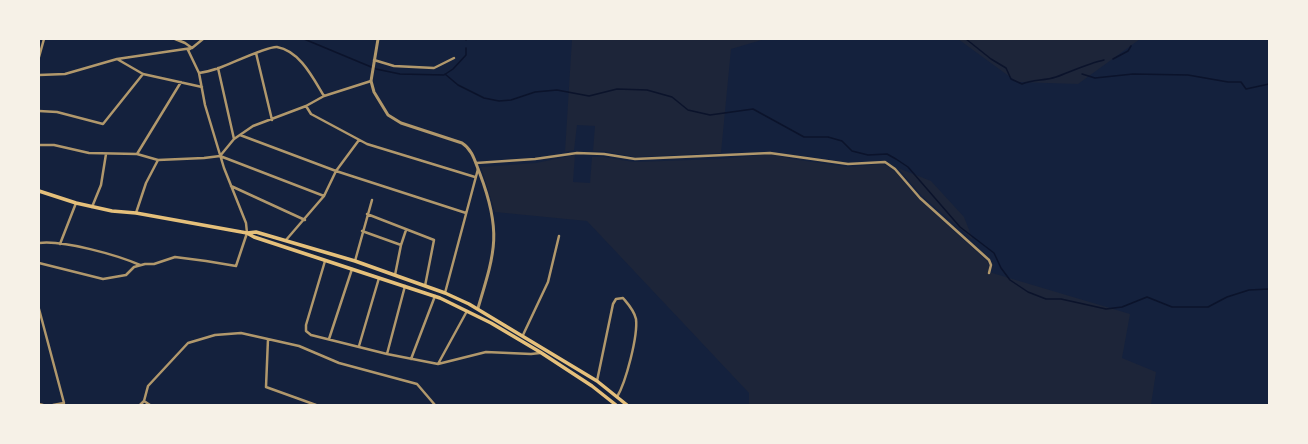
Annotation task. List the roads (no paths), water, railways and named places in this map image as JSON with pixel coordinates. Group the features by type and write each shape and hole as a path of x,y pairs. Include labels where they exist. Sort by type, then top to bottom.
{"main road":[{"path":"39,191 76,203 112,211 136,212 247,233 256,232 355,261 445,293 478,308 597,381 627,405"},
{"path":"247,233 254,237 325,261 435,296 476,315 540,352 592,386 616,405"},
{"path":"352,269 355,261"},
{"path":"476,315 478,308"}],"street":[{"path":"39,57 44,39"},
{"path":"174,39 185,43 192,48"},
{"path":"39,263 103,279 126,275 134,267 154,264 175,257 206,260 236,266 247,233 246,223 230,186 205,105 203,87 199,73 188,50 203,39"},
{"path":"378,39 371,81 378,100 393,119 409,127 462,143 470,150 476,163 493,215 495,243 491,266 478,308"},
{"path":"199,73 218,68 275,47 287,51 297,57 312,76 324,96"},
{"path":"39,75 65,74 117,59 192,48"},
{"path":"256,53 272,120"},
{"path":"374,61 394,66 434,68 454,58"},
{"path":"117,59 144,74 203,87"},
{"path":"218,68 234,139"},
{"path":"39,111 57,112 103,124 144,74"},
{"path":"220,156 234,139 253,126 306,106 324,96 371,81"},
{"path":"137,154 182,82"},
{"path":"306,106 311,114 367,144 475,177"},
{"path":"240,134 336,171 466,213"},
{"path":"286,240 305,220 324,196 336,171 359,140"},
{"path":"39,145 48,145 89,153 137,154 158,160 220,156 324,196"},
{"path":"476,163 535,159 577,153 604,154 635,159 770,152 848,164 885,162 895,169 920,198 988,260 991,265 990,273"},
{"path":"92,207 101,184 106,154"},
{"path":"136,212 146,183 158,160"},
{"path":"445,293 478,169"},
{"path":"230,186 305,220"},
{"path":"355,261 362,231 372,200"},
{"path":"60,244 76,203"},
{"path":"367,214 434,240 425,286"},
{"path":"395,275 401,245 406,230"},
{"path":"362,231 401,245"},
{"path":"522,335 548,282 559,236"},
{"path":"39,243 60,244 120,256 141,265"},
{"path":"325,261 305,328 306,332 311,335 387,354 438,364 486,352 531,354 540,352"},
{"path":"329,340 352,269"},
{"path":"359,346 379,278"},
{"path":"387,354 405,286"},
{"path":"411,359 435,296"},
{"path":"597,381 613,304 616,300 623,298 636,318 636,327 626,379 617,397"},
{"path":"39,309 40,319 64,403 53,405"},
{"path":"438,364 467,311"},
{"path":"140,405 144,401 148,386 188,343 215,335 235,333 299,346 339,363 417,384 436,405"},
{"path":"268,339 266,387 316,405"},
{"path":"144,401 150,405"},
{"path":"39,404 43,405"}],"waterway":[{"path":"304,39 376,69 400,74 444,75 453,69 466,55 466,48"},
{"path":"966,39 991,59 1006,68 1011,79 1022,84 1030,81 1056,77 1086,65 1104,60"},
{"path":"1113,59 1128,51 1131,46"},
{"path":"445,74 458,85 484,98 499,101 511,100 535,92 557,90 589,96 617,89 647,90 672,97 688,110 710,115 753,109 804,137 828,137 842,141 852,151 868,155 887,154 908,167 960,227 994,253 1001,268 1010,280 1028,292 1046,299 1061,299 1106,309 1122,307 1147,297 1172,307 1208,307 1227,297 1249,290 1269,289"},
{"path":"1082,74 1095,78 1133,74 1188,75 1228,82 1241,82 1246,89 1269,84"}]}
